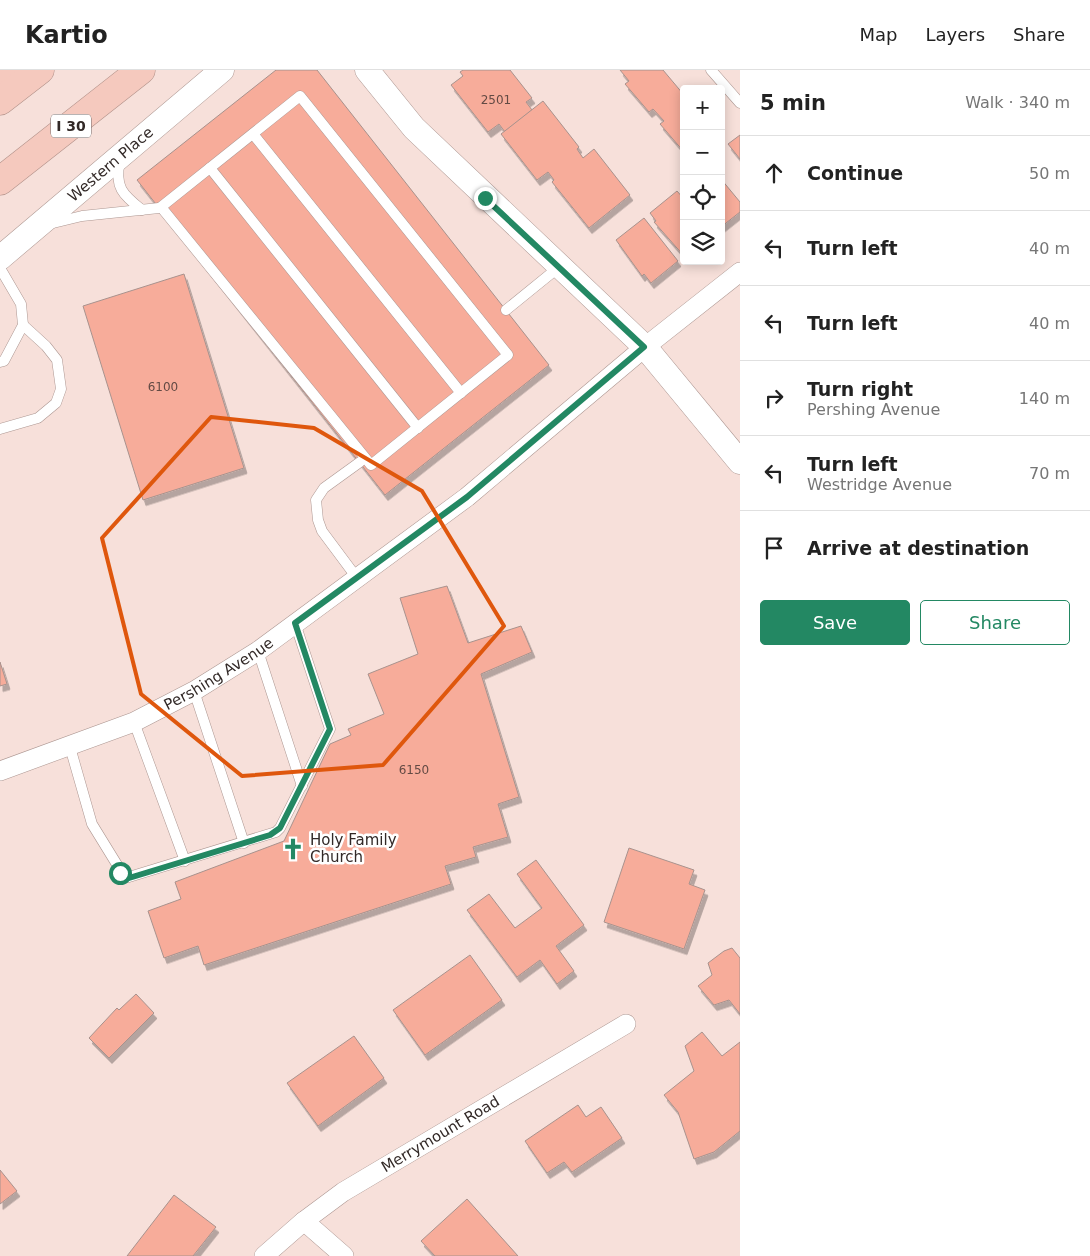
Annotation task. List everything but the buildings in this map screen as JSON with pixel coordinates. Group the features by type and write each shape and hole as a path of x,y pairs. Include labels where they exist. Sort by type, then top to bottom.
{"highway":[{"path":"0,101 40,70"},
{"name":"I 30","path":"0,181 141,70"}],"street":[{"name":"Western Place","path":"0,258 121,158 222,70"},
{"path":"367,70 414,128 644,347 740,462"},
{"name":"Pershing Avenue","path":"0,771 134,722 194,691 258,651 467,497 644,347 740,272"},
{"name":"Merrymount Road","path":"264,1256 304,1221 343,1192 626,1024"},
{"path":"304,1221 344,1256"}],"lane":[{"path":"711,70 740,103"},
{"path":"300,96 508,355 372,465 161,207 253,134 300,96"},
{"path":"253,134 461,393"},
{"path":"121,158 117,174 119,186 128,199 142,210"},
{"path":"210,168 418,428"},
{"path":"39,226 82,216 158,208"},
{"path":"506,310 559,267"},
{"path":"0,268 21,304 23,325 4,360 0,362"},
{"path":"0,430 38,418 56,403 61,389 57,360 46,346 23,325"},
{"path":"358,578 322,531 318,520 316,500 324,488 360,462"},
{"path":"70,746 92,824 120,873 129,878 270,835 280,828 330,729 295,623"},
{"path":"258,651 302,786"},
{"path":"194,691 244,843"},
{"path":"134,722 185,861"}],"highlighted area":[{"path":"211,417 314,428 422,491 504,626 383,765 242,776 141,694 102,538"}],"place":[{"name":"Holy Family Church","path":"293,849"}],"route":[{"path":"120,873 129,878 270,835 280,828 330,729 295,623 467,497 644,347 485,198"}]}
